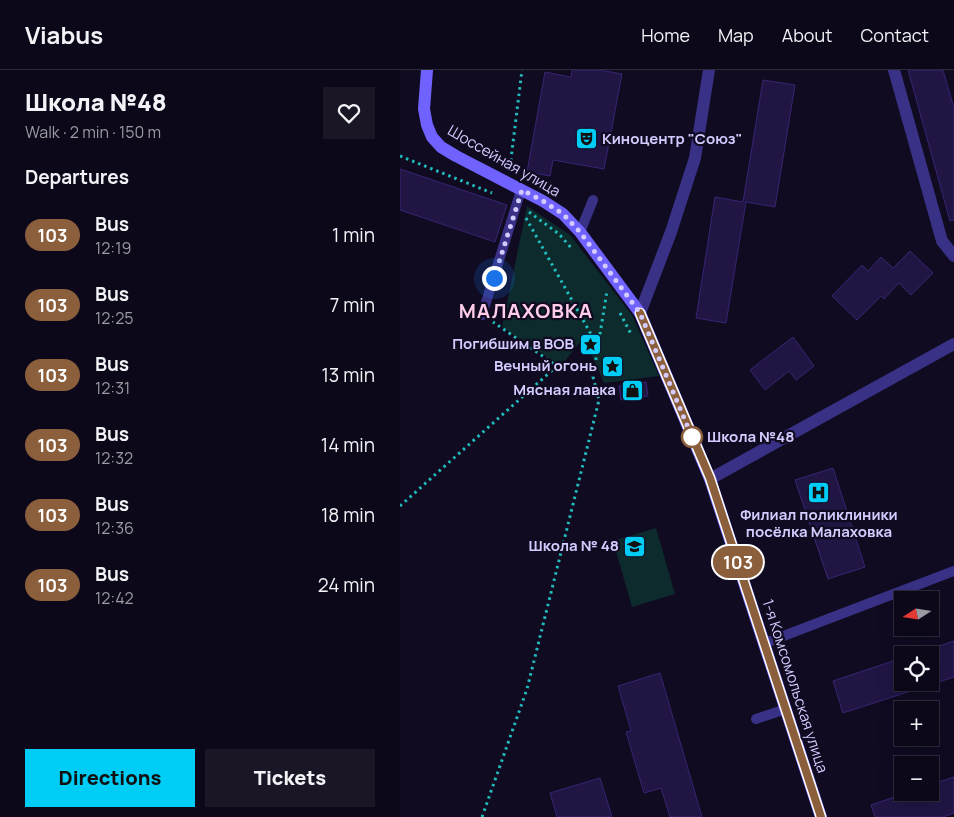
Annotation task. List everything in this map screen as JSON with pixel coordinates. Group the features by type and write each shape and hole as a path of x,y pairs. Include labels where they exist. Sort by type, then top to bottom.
{"main road":[{"name":"Шоссейная улица","path":"428,70 424,109 426,125 432,137 448,152 543,201 563,214 580,232 640,313"},
{"name":"1-я Комсомольская улица","path":"640,313 710,478 821,817"}],"street":[{"path":"640,313 671,232 694,158 709,70"},
{"path":"894,70 942,241 954,256"},
{"path":"710,478 954,344"}],"lane":[{"path":"482,315 522,190"},
{"path":"580,232 593,200"},
{"path":"765,643 954,571"},
{"path":"756,719 786,709"}],"path":[{"path":"400,156 517,204 559,234 577,255"},
{"path":"517,204 598,346"},
{"path":"482,817 527,689 599,400 593,377 607,290 612,298"},
{"path":"616,307 634,340"},
{"path":"400,506 557,366 482,315"}],"green space":[{"path":"527,206 570,235 632,315 659,376 604,383 584,337 561,366 502,327"},
{"path":"656,528 675,594 632,607 613,541"}],"building":[{"path":"572,70 600,70 622,74 604,169 553,160 550,176 527,172 545,72 571,77"},
{"path":"908,70 943,70 954,108 954,220 950,221"},
{"path":"763,80 795,85 775,207 746,202 726,323 696,318 715,197 743,202"},
{"path":"400,169 507,205 495,242 400,210"},
{"path":"910,251 933,273 911,295 899,283 884,299 881,296 857,320 832,296 862,265 868,271 881,257 893,268"},
{"path":"793,337 814,366 796,380 789,371 765,390 750,370"},
{"path":"646,382 648,396 621,400 619,386"},
{"path":"833,468 865,567 828,579 795,480"},
{"path":"954,641 954,677 939,682 939,646"},
{"path":"894,661 894,691 911,691 843,713 833,681"},
{"path":"660,673 702,817 670,817 661,788 644,793 626,732 631,731 618,686"},
{"path":"954,777 954,813 943,817 875,817 871,805 894,797 894,801 939,801 939,782"},
{"path":"600,778 612,817 557,817 550,793"}],"bus line":[{"name":"103","path":"640,313 710,478 821,817"}],"place":[{"name":"Киноцентр \"Союз\"","path":"586,139"},
{"name":"Погибшим в ВОВ","path":"590,344"},
{"name":"Вечный огонь","path":"613,366"},
{"name":"Мясная лавка","path":"632,390"},
{"name":"Школа №48","path":"692,437"},
{"name":"Филиал поликлиники посёлка Малаховка","path":"819,492"},
{"name":"Школа № 48","path":"635,546"}],"district":[{"name":"МАЛАХОВКА","path":"526,311"}],"route":[{"path":"494,278 522,190 563,214 580,232 640,313 692,437"}]}
